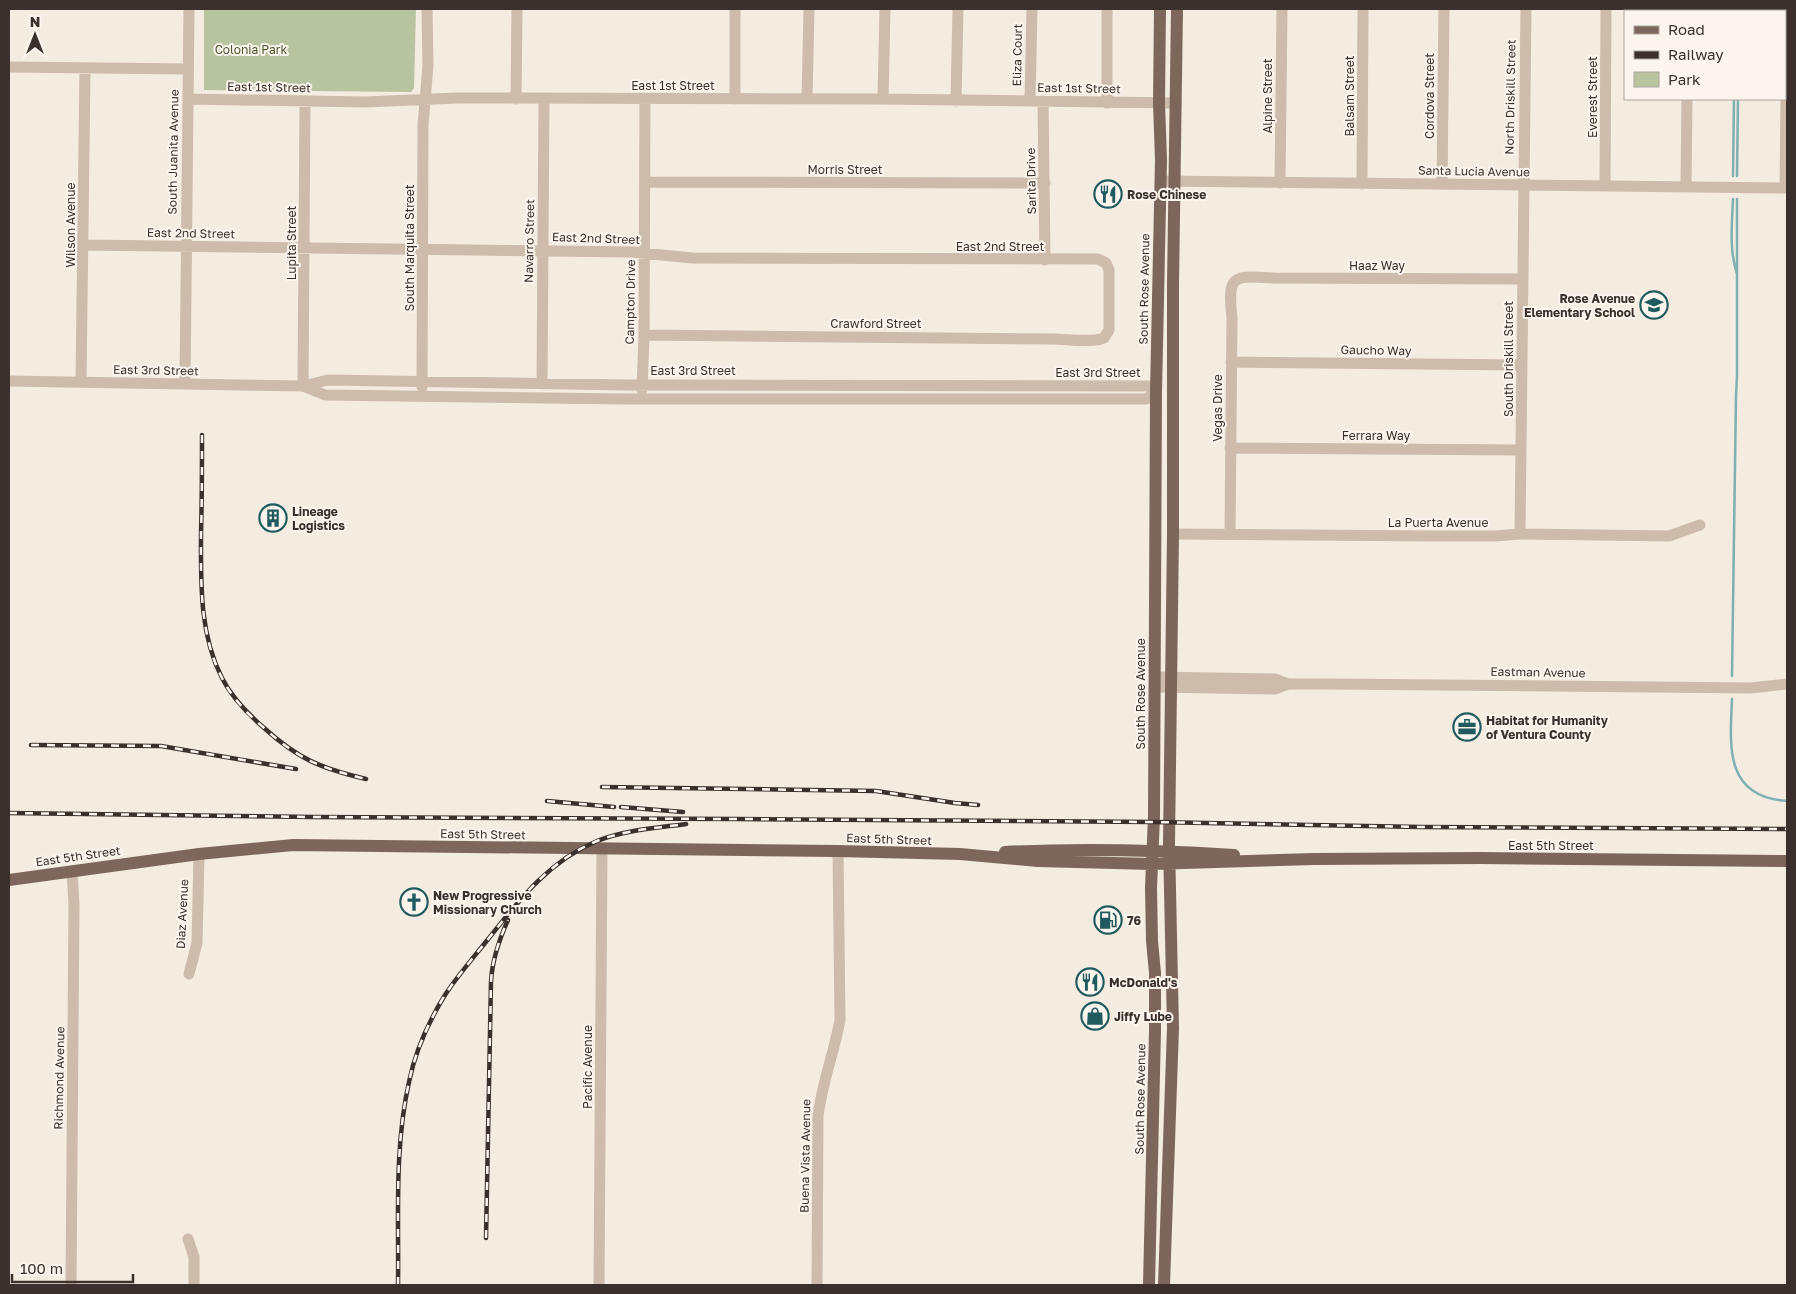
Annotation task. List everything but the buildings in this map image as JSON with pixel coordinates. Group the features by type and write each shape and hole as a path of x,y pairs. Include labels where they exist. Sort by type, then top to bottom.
{"main road":[{"name":"South Rose Avenue","path":"1149,1285 1155,1040 1152,851 1156,392 1161,181 1159,103 1160,9"},
{"path":"1164,1285 1173,1028 1169,858 1177,9"},
{"path":"1160,211 1167,218 1166,276 1173,284"},
{"name":"East 5th Street","path":"9,880 199,854 293,845 838,851 960,854 1038,861 1152,864 1169,858 1490,858 1787,861"},
{"name":"East 5th Street","path":"960,854 1042,850 1152,851 1169,858"},
{"path":"1155,1040 1162,1048 1160,1107 1170,1137"}],"street":[{"name":"South Juanita Avenue","path":"185,384 188,9"},
{"name":"South Marquita Street","path":"422,396 423,125 428,66 426,9"},
{"path":"516,99 517,9"},
{"path":"735,9 735,99"},
{"path":"807,99 809,9"},
{"path":"883,99 885,9"},
{"path":"956,101 958,9"},
{"name":"Eliza Court","path":"1030,102 1032,9"},
{"path":"1106,103 1107,9"},
{"name":"Alpine Street","path":"1280,183 1282,9"},
{"name":"Balsam Street","path":"1362,184 1363,9"},
{"name":"Cordova Street","path":"1442,184 1444,9"},
{"name":"North Driskill Street","path":"1523,185 1526,9"},
{"name":"Everest Street","path":"1605,186 1606,9"},
{"path":"1786,188 1787,9"},
{"path":"9,67 188,69"},
{"name":"Wilson Avenue","path":"82,382 85,68"},
{"name":"East 1st Street","path":"188,99 365,102 457,98 544,100 883,99 1176,103"},
{"name":"Campton Drive","path":"641,399 644,335 645,99"},
{"name":"Navarro Street","path":"542,384 544,100"},
{"path":"1686,186 1687,100"},
{"name":"Lupita Street","path":"303,386 305,101"},
{"name":"Sarita Drive","path":"1044,101 1045,260"},
{"name":"Santa Lucia Avenue","path":"1161,181 1786,188"},
{"name":"Morris Street","path":"645,182 1045,183"},
{"name":"South Driskill Street","path":"1520,534 1523,185"},
{"name":"East 2nd Street","path":"84,245 543,250 657,253 692,258 1098,259 1106,263 1110,277 1110,322 1106,336"},
{"name":"Haaz Way","path":"1234,282 1244,276 1274,278 1522,279"},
{"name":"Vegas Drive","path":"1230,534 1232,318 1229,295 1234,282"},
{"name":"Crawford Street","path":"644,335 1073,339 1093,341 1106,336"},
{"name":"Gaucho Way","path":"1231,362 1521,365"},
{"name":"East 3rd Street","path":"9,381 303,386 328,380 542,384 1148,386 1156,392 1146,399 641,399 325,394 303,386"},
{"path":"505,383 505,398"},
{"path":"1156,392 1172,392"},
{"name":"Ferrara Way","path":"1230,448 1521,450"},
{"name":"La Puerta Avenue","path":"1173,534 1669,536 1700,525"},
{"name":"Eastman Avenue","path":"1154,682 1275,688 1288,684 1751,688 1787,684"},
{"name":"Pacific Avenue","path":"598,1285 602,849"},
{"name":"Buena Vista Avenue","path":"817,1285 818,1116 820,1096 840,1020 838,851"},
{"name":"Diaz Avenue","path":"189,974 196,943 199,854"},
{"name":"Richmond Avenue","path":"71,1285 74,904 72,871"},
{"path":"188,1239 194,1257 194,1285"}],"green space":[{"name":"Colonia Park","path":"204,9 416,9 414,88 411,92 204,90"}],"waterway":[{"path":"1733,176 1734,100"},
{"path":"1737,176 1738,100"},
{"path":"1733,199 1732,246 1737,274"},
{"path":"1732,676 1737,376 1737,199"},
{"path":"1732,699 1732,751 1735,766 1741,779 1752,790 1766,797 1787,801"}],"railway":[{"path":"202,435 201,570 203,607 209,643 214,661 222,678 235,699 246,711 287,747 322,766 366,779"},
{"path":"31,745 161,746 296,769"},
{"path":"602,787 876,791 978,805"},
{"path":"547,801 614,807"},
{"path":"621,807 683,812"},
{"path":"9,813 1787,829"},
{"path":"398,1285 398,1184 404,1107 419,1048 433,1015 445,995 524,895 564,859 597,841 618,834 686,824"},
{"path":"486,1238 491,982 496,950 508,920"}],"place":[{"name":"Rose Chinese","path":"1108,194"},
{"name":"Rose Avenue Elementary School","path":"1654,305"},
{"name":"Lineage Logistics","path":"273,518"},
{"name":"Habitat for Humanity of Ventura County","path":"1467,727"},
{"name":"New Progressive Missionary Church","path":"414,902"},
{"name":"76","path":"1108,920"},
{"name":"McDonald's","path":"1090,982"},
{"name":"Jiffy Lube","path":"1095,1016"}]}
